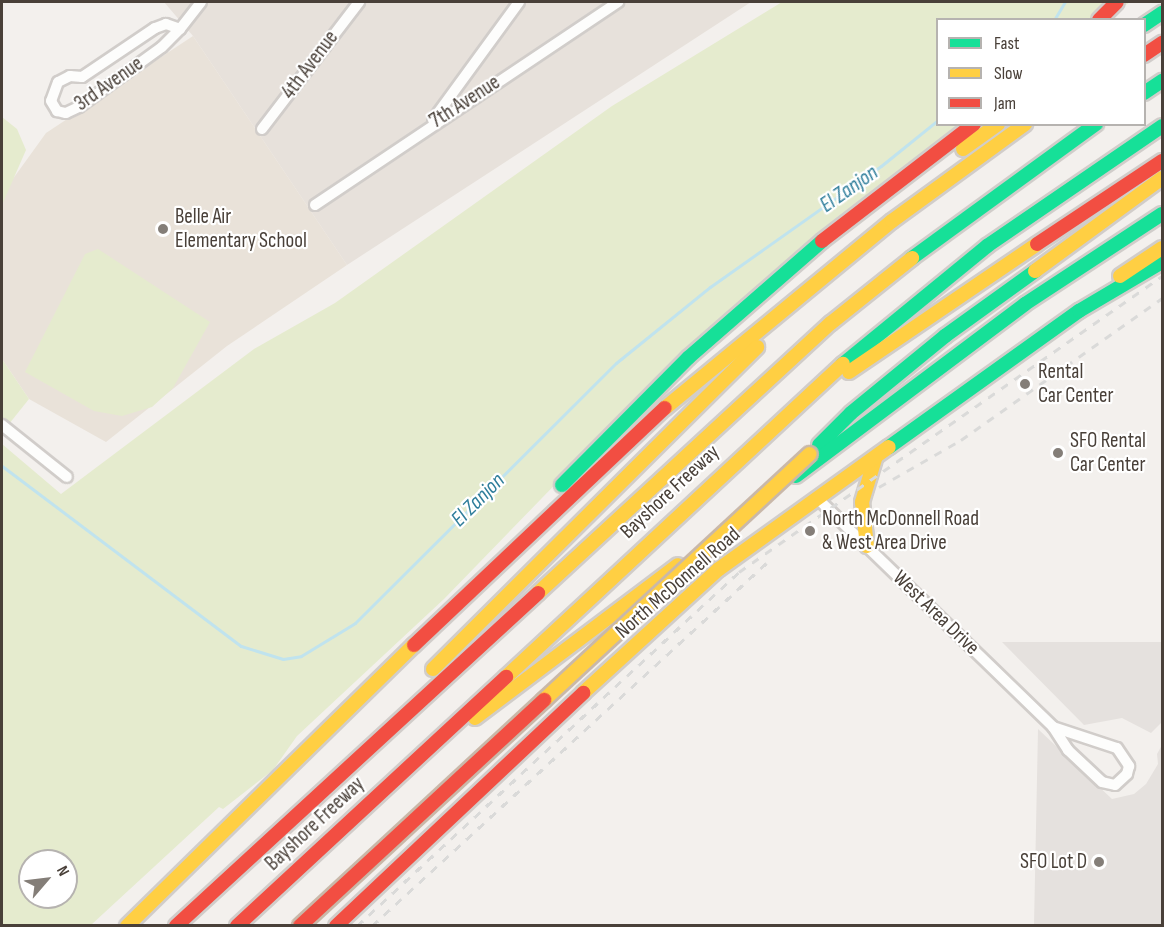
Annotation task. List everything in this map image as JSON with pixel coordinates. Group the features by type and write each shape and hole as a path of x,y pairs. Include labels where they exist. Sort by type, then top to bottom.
{"main road":[{"path":"1101,18 1117,2"},
{"path":"1146,24 1162,13"},
{"path":"1146,54 1162,43"},
{"path":"1146,92 1162,81"},
{"path":"410,648 616,428 688,357 850,218 971,126"},
{"path":"688,357 855,228 995,126"},
{"path":"127,926 410,648 684,390 892,221 1022,126"},
{"path":"399,718 413,689 737,365 893,234 1040,126"},
{"name":"Bayshore Freeway","path":"176,926 399,718 837,318 950,227 1093,126"},
{"name":"Bayshore Freeway","path":"237,926 775,424 866,342 977,253 1162,126"},
{"path":"775,424 938,309 1162,161"},
{"path":"300,926 810,454 983,314 1162,178"},
{"path":"983,314 1162,200"},
{"path":"413,761 529,681 1007,318 1162,214"},
{"name":"North McDonnell Road","path":"336,926 719,569 819,500 1079,311 1127,270 1162,248"},
{"name":"North McDonnell Road","path":"1079,311 1162,262"},
{"path":"867,546 862,502 875,459"}],"street":[{"name":"3rd Avenue","path":"180,29 166,24 155,28 82,77 70,76 58,82 51,101 57,111 66,113 79,108 162,48 180,29 201,2"},
{"name":"4th Avenue","path":"262,129 358,2"},
{"path":"429,125 519,2"},
{"name":"7th Avenue","path":"315,205 429,125 618,2"},
{"path":"2,425 68,477"},
{"name":"West Area Drive","path":"819,500 1053,727 1068,750 1102,782 1115,784 1127,774 1129,766 1117,748 1053,727"}],"shaded area":[{"path":"164,2 751,2 347,265 193,36"},
{"name":"Belle Air Elementary School","path":"193,36 347,265 227,346 106,442 29,399 2,359 2,194 46,133"},
{"path":"1002,642 1162,642 1162,722 1151,733 1122,718 1084,725"},
{"name":"SFO Lot D","path":"1038,729 1112,799 1134,794 1146,784 1158,764 1157,754 1162,745 1162,925 1034,925"}],"green space":[{"path":"782,2 1130,2 1108,18 936,18 936,126 987,126 816,250 640,397 444,599 297,736 273,770 223,809 219,807 91,925 2,925 2,444 61,494 254,349 335,303 612,106"},
{"path":"2,117 17,129 26,150 2,205"},
{"path":"98,249 210,322 173,388 152,407 122,416 94,411 25,372 85,254"},
{"path":"2,359 29,399 9,424 2,418"}],"waterway":[{"name":"El Zanjon","path":"1055,18 1065,2"},
{"name":"El Zanjon","path":"2,466 241,646 283,659 301,656 355,623 616,363 710,287 881,166 936,122"}],"railway":[{"path":"357,926 739,572 1162,276"},
{"path":"879,487 961,440 1162,298"},
{"path":"372,926 772,558"}],"traffic: fast":[{"path":"1146,24 1162,13"},
{"path":"1146,92 1162,81"},
{"path":"912,258 1093,126"},
{"path":"843,364 987,246 1162,126"},
{"path":"796,476 1025,304 1162,214"},
{"path":"562,485 688,358 822,241"},
{"path":"889,447 1079,311 1162,262"},
{"path":"819,445 851,413 945,336 1035,271"}],"traffic: slow":[{"path":"963,149 995,126"},
{"path":"665,408 892,221 1022,126"},
{"path":"1035,271 1162,178"},
{"path":"849,372 1037,244"},
{"path":"1120,276 1162,248"},
{"path":"538,593 831,323 912,258"},
{"path":"433,669 757,347"},
{"path":"506,677 843,364"},
{"path":"583,693 719,569 889,447"},
{"path":"544,700 810,454"},
{"path":"867,546 862,502 875,459"},
{"path":"475,718 678,565"},
{"path":"127,926 414,645"}],"traffic: jam":[{"path":"1101,18 1117,2"},
{"path":"1146,54 1162,43"},
{"path":"822,241 971,126"},
{"path":"1037,244 1162,161"},
{"path":"414,645 665,408"},
{"path":"176,926 538,593"},
{"path":"237,926 506,677"},
{"path":"336,926 583,693"},
{"path":"300,926 544,700"}],"place":[{"name":"Belle Air Elementary School","path":"163,229"},
{"name":"Rental Car Center","path":"1025,384"},
{"name":"SFO Rental Car Center","path":"1058,453"},
{"name":"North McDonnell Road & West Area Drive","path":"810,531"},
{"name":"SFO Lot D","path":"1099,862"}]}
